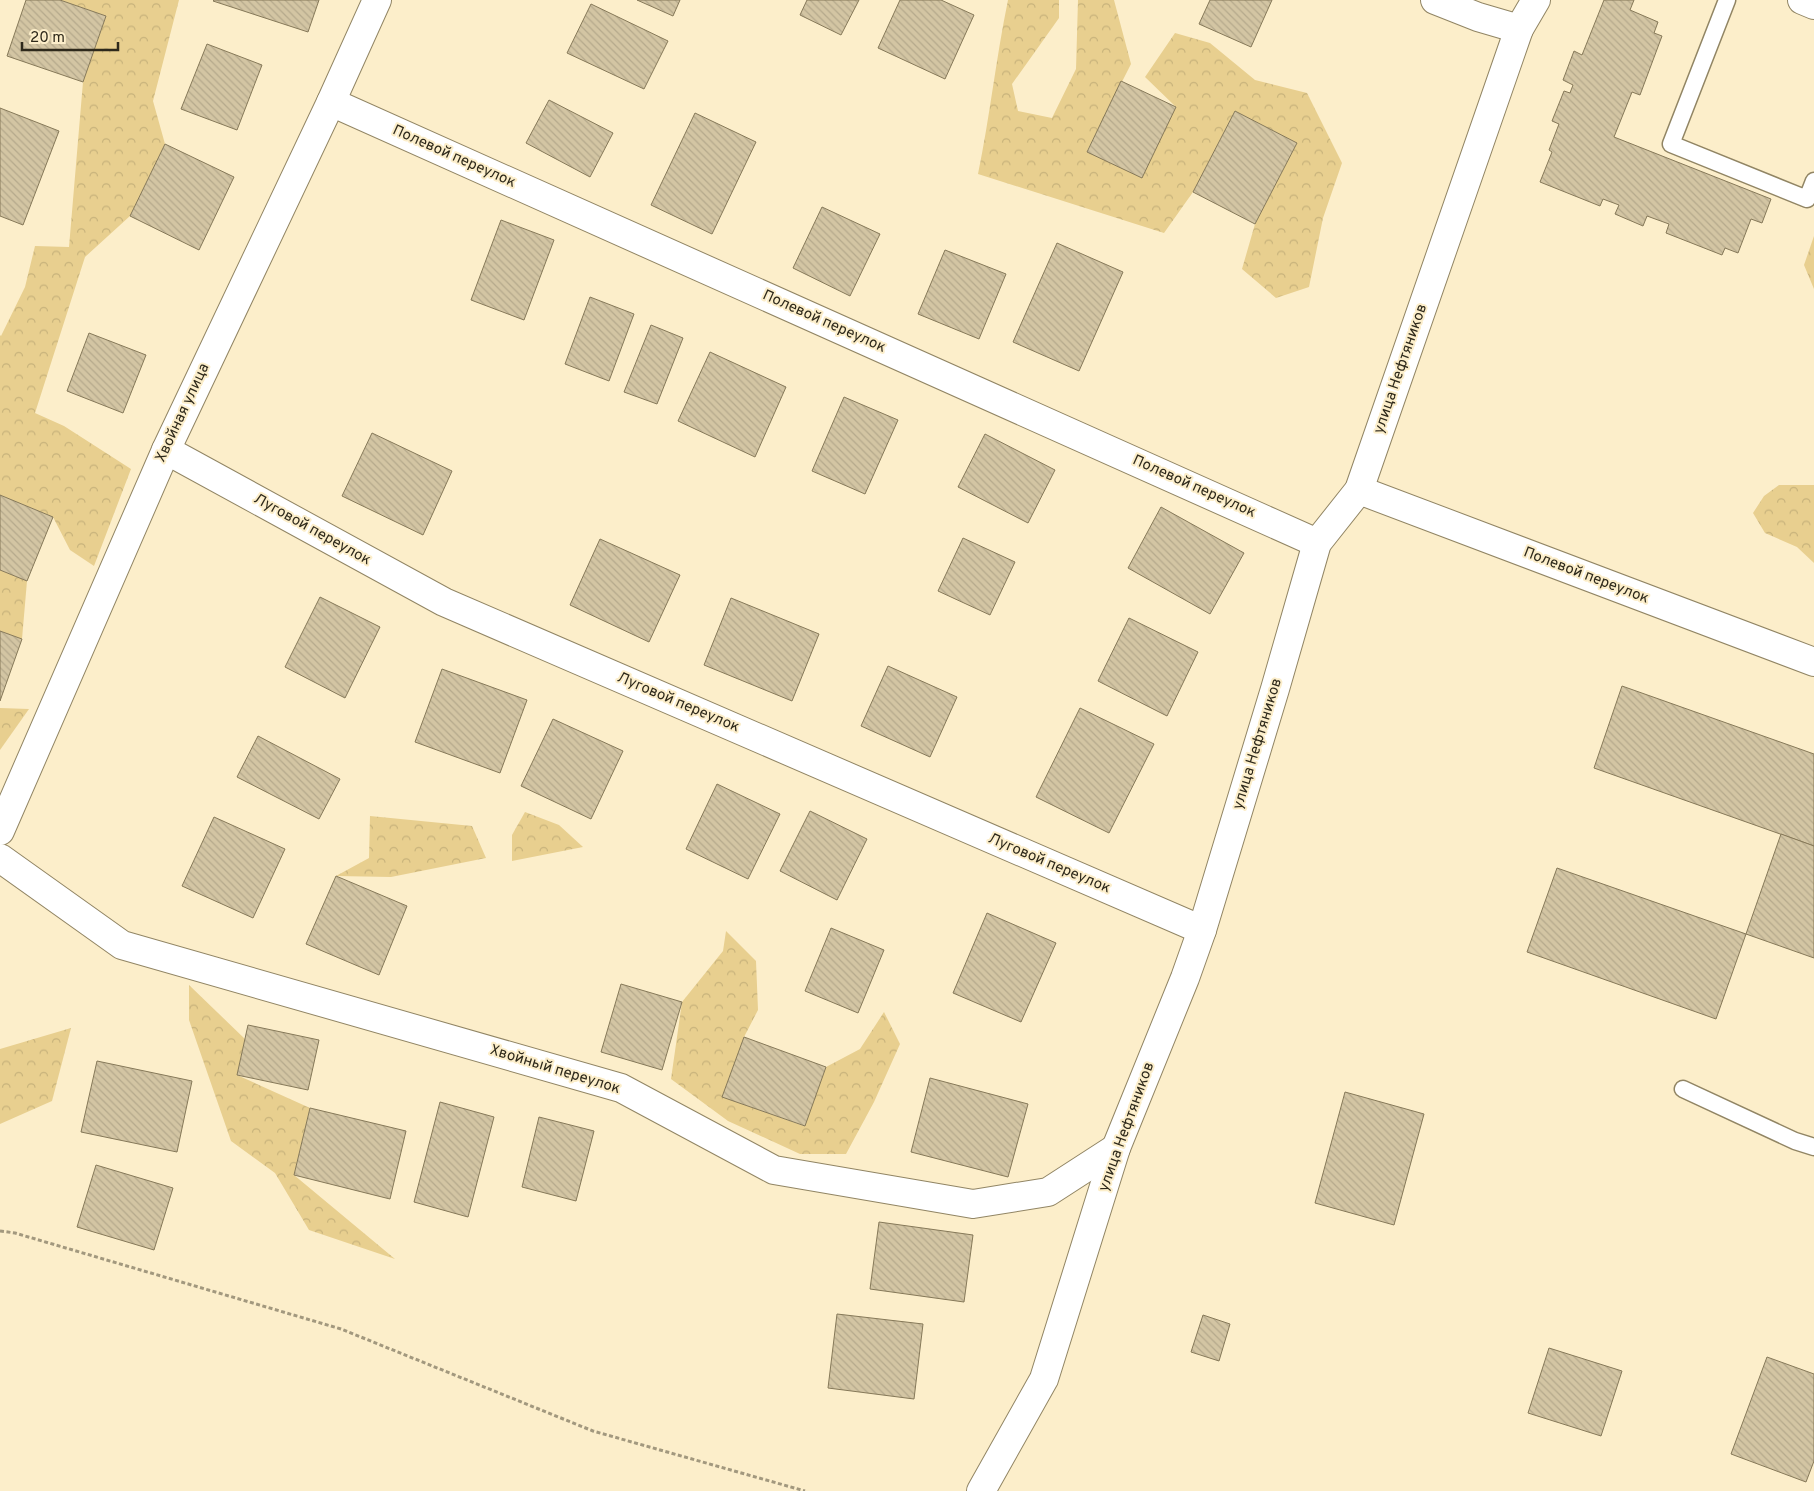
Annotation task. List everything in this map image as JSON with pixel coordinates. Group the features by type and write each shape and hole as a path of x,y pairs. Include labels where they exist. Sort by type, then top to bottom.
{"street":[{"name":"Хвойная улица","path":"0,831 166,450 331,102 376,0"},
{"path":"1435,0 1478,17 1519,29"},
{"name":"улица Нефтяников","path":"981,1491 1044,1379 1116,1148 1185,978 1202,930 1275,690 1317,543 1358,490 1519,29 1536,0"},
{"path":"1802,0 1814,5"},
{"name":"Полевой переулок","path":"331,102 1317,543"},
{"name":"Луговой переулок","path":"166,450 444,602 1202,930"},
{"name":"Полевой переулок","path":"1358,490 1814,662"},
{"name":"Хвойный переулок","path":"0,858 122,945 621,1088 774,1170 973,1204 1048,1192 1116,1148"}],"lane":[{"path":"1727,0 1671,144 1806,199 1814,181"},
{"path":"1683,1089 1795,1141 1814,1147"}],"path":[{"path":"0,1231 14,1233 341,1329 593,1431 805,1491"}],"green space":[{"path":"60,0 179,0 153,101 165,144 130,216 85,257 35,413 64,426 131,469 94,566 70,550 53,517 0,495 0,335 25,287 35,246 69,247 83,82 106,16"},
{"path":"1008,0 1059,0 1059,18 1012,84 1018,111 1052,118 1076,69 1078,0 1114,0 1131,64 1087,151 1176,107 1145,77 1175,33 1210,43 1255,80 1307,93 1342,163 1323,218 1309,287 1276,298 1242,269 1255,224 1297,143 1235,111 1193,192 1164,233 978,174"},
{"path":"1814,236 1814,289 1804,265"},
{"path":"1779,485 1814,485 1814,563 1797,547 1765,533 1753,513 1764,496"},
{"path":"0,570 27,581 22,639 0,631"},
{"path":"0,708 29,709 0,750"},
{"path":"525,812 559,825 583,847 512,861 512,835"},
{"path":"370,816 472,826 486,858 391,877 336,876 369,858"},
{"path":"726,931 756,961 758,1010 744,1037 723,1097 804,1126 826,1067 860,1049 884,1012 900,1044 874,1102 846,1154 800,1154 728,1121 671,1079 682,1002 723,951"},
{"path":"189,985 245,1039 237,1075 310,1108 294,1175 395,1259 309,1230 275,1173 231,1141 189,1020"},
{"path":"71,1028 52,1101 0,1124 0,1049"}],"building":[{"path":"26,0 60,0 106,16 83,82 7,56"},
{"path":"214,0 319,0 308,32"},
{"path":"637,0 680,0 673,16"},
{"path":"807,0 859,0 841,35 800,15"},
{"path":"900,0 941,0 974,15 945,79 878,48"},
{"path":"1210,0 1272,0 1251,47 1199,24"},
{"path":"1604,0 1634,0 1630,10 1658,22 1654,33 1662,36 1640,95 1632,92 1614,137 1771,199 1762,223 1751,219 1738,253 1725,248 1722,255 1666,233 1669,224 1647,216 1643,226 1615,214 1619,205 1603,199 1600,206 1540,182 1552,152 1549,150 1559,124 1552,121 1564,91 1570,93 1573,85 1563,80 1574,51 1582,55"},
{"path":"591,4 668,41 644,89 567,53"},
{"path":"207,44 262,65 237,130 181,109"},
{"path":"1121,81 1176,107 1142,178 1087,152"},
{"path":"549,100 613,133 590,177 526,143"},
{"path":"0,108 59,131 23,225 0,216"},
{"path":"1235,111 1297,143 1255,224 1193,192"},
{"path":"695,113 756,142 712,234 651,205"},
{"path":"165,144 234,177 199,250 130,216"},
{"path":"822,207 880,234 850,296 793,268"},
{"path":"501,220 554,240 524,320 471,300"},
{"path":"1057,243 1123,272 1079,371 1013,342"},
{"path":"945,250 1006,274 979,339 918,314"},
{"path":"590,297 634,314 609,381 565,364"},
{"path":"651,325 683,338 657,404 624,392"},
{"path":"89,333 146,355 123,413 67,391"},
{"path":"710,352 786,387 755,457 678,421"},
{"path":"844,397 898,420 865,494 812,471"},
{"path":"372,433 452,471 423,535 342,496"},
{"path":"985,434 1055,470 1028,523 958,487"},
{"path":"0,495 53,517 27,581 0,570"},
{"path":"1161,507 1244,553 1210,614 1128,568"},
{"path":"963,538 1015,562 990,615 938,591"},
{"path":"600,539 680,575 649,642 570,605"},
{"path":"320,597 380,627 345,698 285,667"},
{"path":"731,598 819,634 792,701 704,665"},
{"path":"1129,618 1198,652 1167,716 1098,681"},
{"path":"0,631 22,639 0,701"},
{"path":"888,666 957,697 930,757 861,726"},
{"path":"442,669 527,700 500,773 415,742"},
{"path":"1622,686 1814,754 1814,846 1594,768"},
{"path":"1080,708 1154,744 1109,833 1036,797"},
{"path":"553,719 623,751 591,819 521,786"},
{"path":"258,736 340,779 319,819 237,777"},
{"path":"717,784 780,814 748,879 686,849"},
{"path":"810,811 867,839 837,900 780,871"},
{"path":"214,817 285,849 253,918 182,886"},
{"path":"1781,834 1814,846 1814,958 1746,934"},
{"path":"1557,868 1746,934 1716,1019 1527,952"},
{"path":"336,876 407,906 379,975 306,944"},
{"path":"987,913 1056,943 1021,1022 953,993"},
{"path":"831,928 884,950 858,1013 805,991"},
{"path":"621,984 682,1002 662,1070 601,1052"},
{"path":"248,1025 319,1040 308,1090 237,1075"},
{"path":"744,1037 826,1067 805,1126 722,1097"},
{"path":"97,1061 192,1081 177,1152 81,1132"},
{"path":"930,1078 1028,1104 1008,1177 911,1152"},
{"path":"1345,1092 1424,1114 1394,1225 1315,1203"},
{"path":"440,1102 494,1117 468,1217 414,1202"},
{"path":"310,1108 406,1131 390,1199 294,1175"},
{"path":"539,1117 594,1131 576,1201 522,1187"},
{"path":"96,1165 173,1188 154,1250 77,1227"},
{"path":"879,1222 973,1235 964,1302 870,1289"},
{"path":"837,1314 923,1324 914,1399 828,1388"},
{"path":"1203,1315 1230,1324 1219,1361 1191,1352"},
{"path":"1549,1348 1622,1371 1601,1436 1528,1413"},
{"path":"1767,1357 1814,1374 1814,1461 1806,1482 1731,1454"}]}
